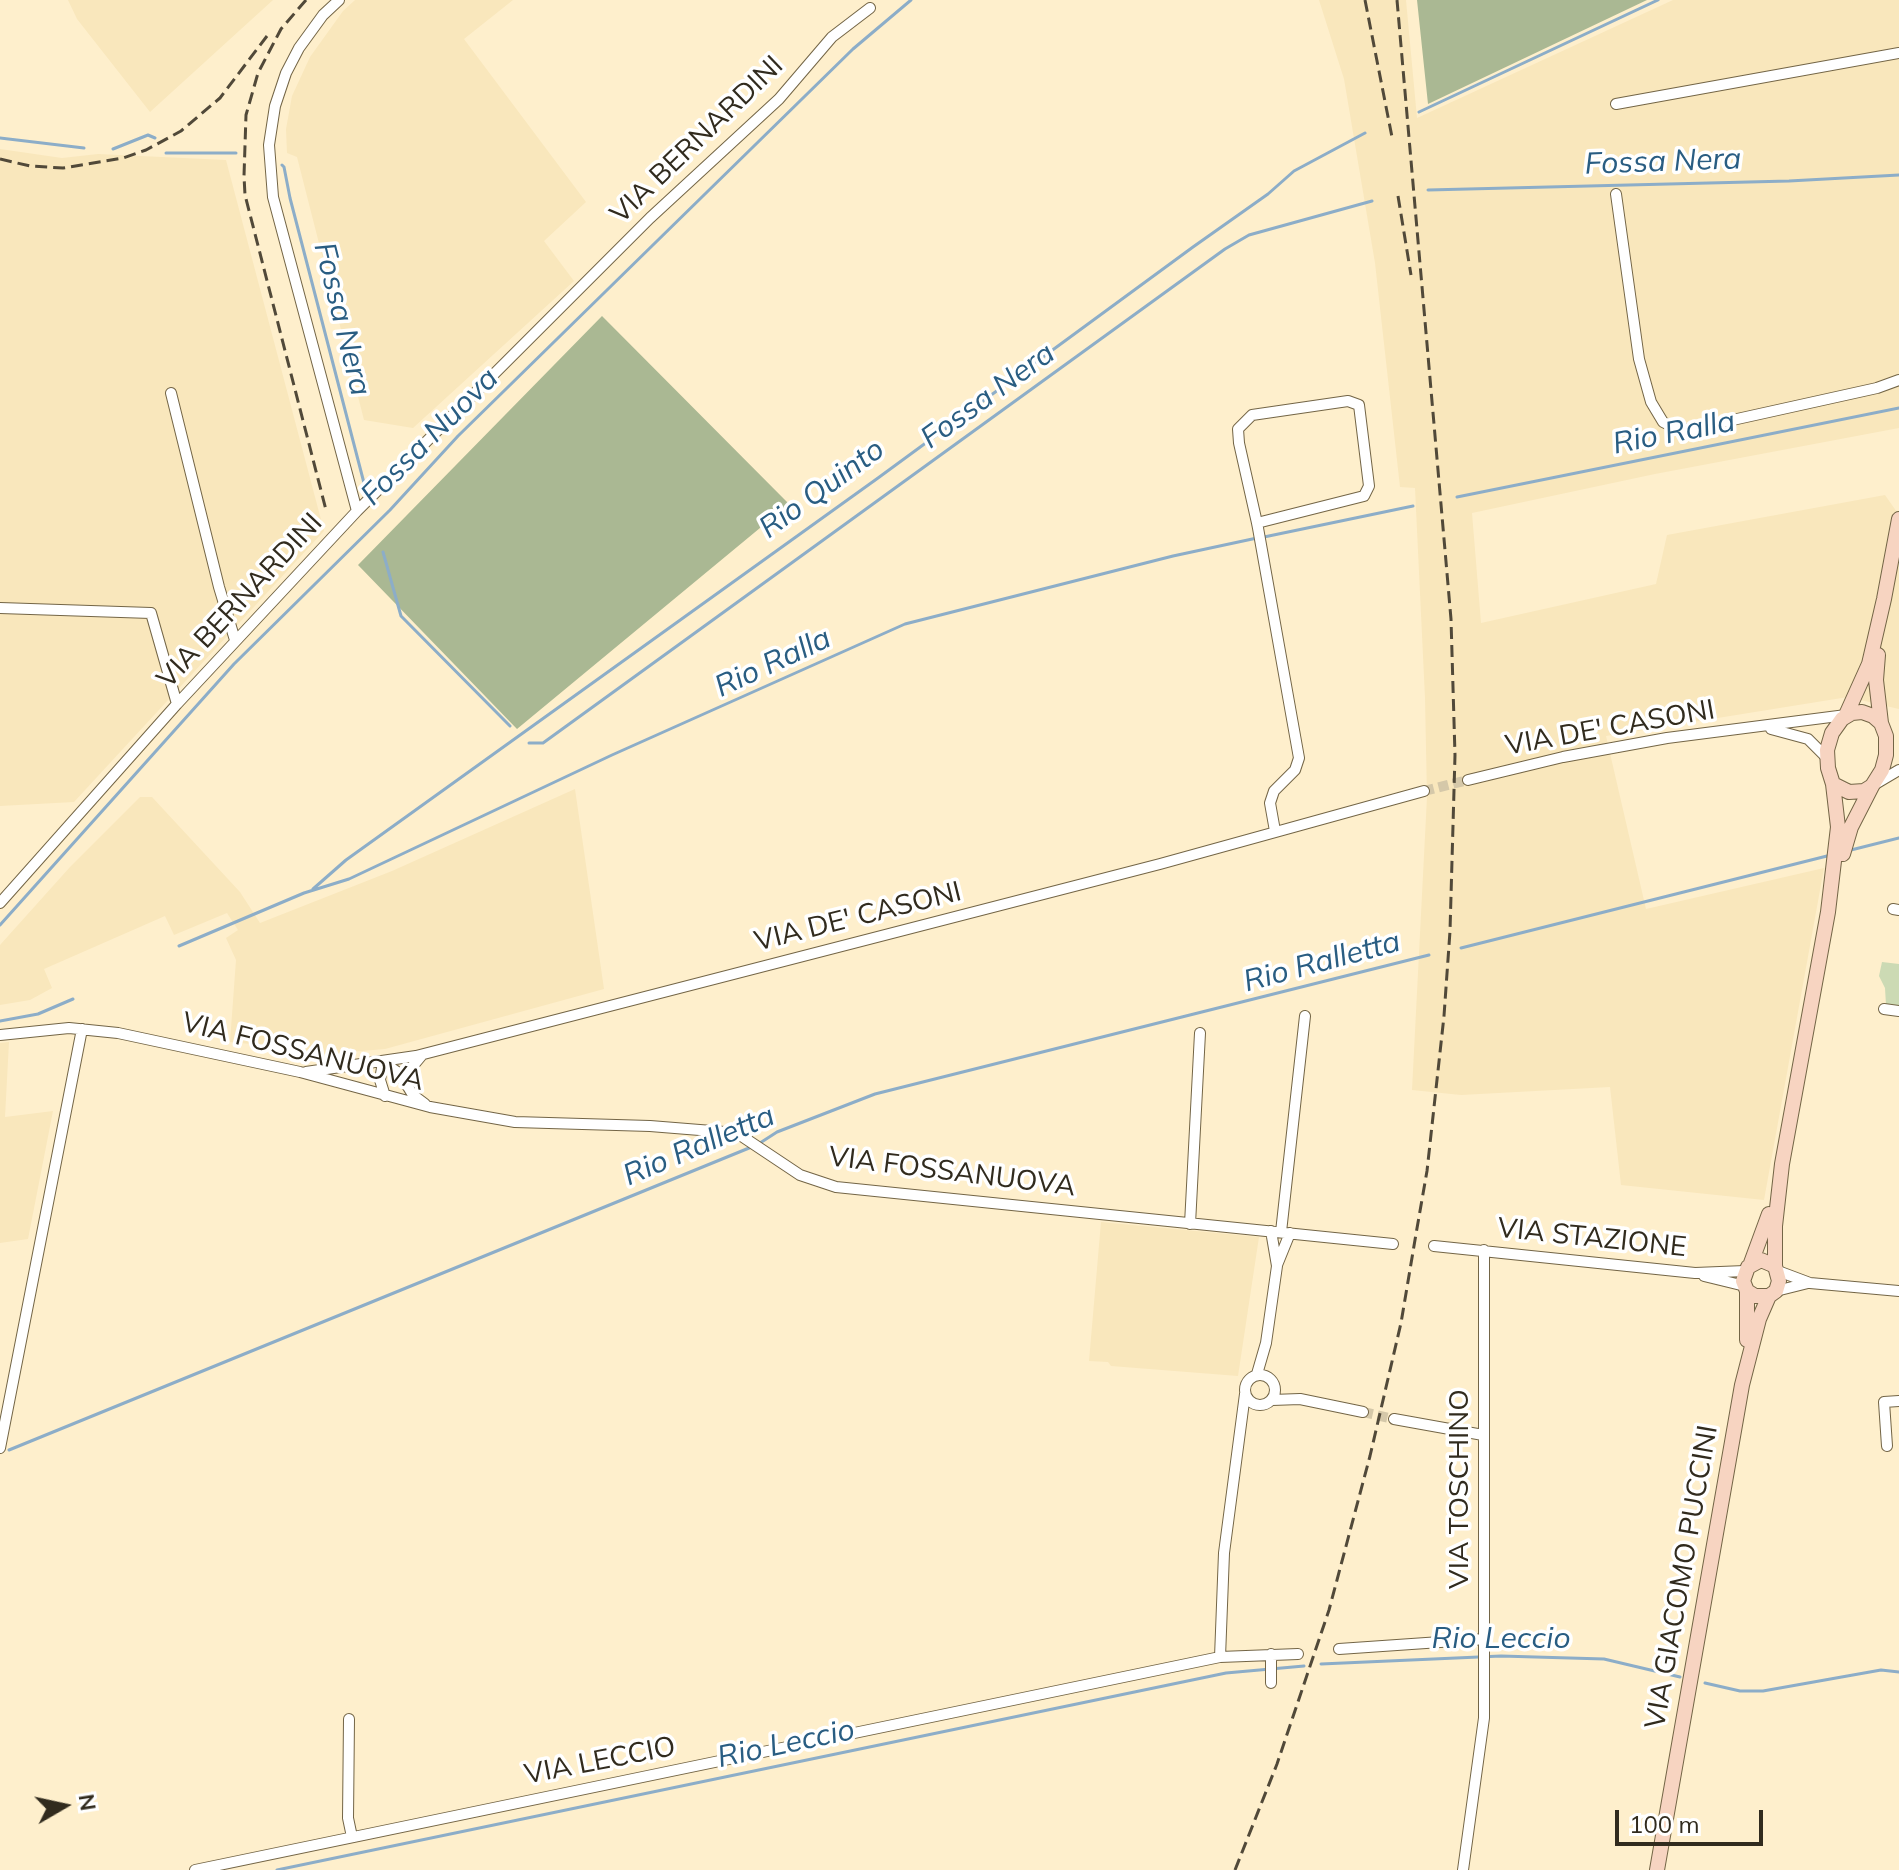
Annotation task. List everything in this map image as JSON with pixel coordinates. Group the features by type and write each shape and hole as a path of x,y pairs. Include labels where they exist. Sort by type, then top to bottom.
{"main road":[{"path":"1742,1385 1748,1318 1747,1278 1766,1227 1782,1164 1828,912 1838,827 1826,757 1832,733 1846,715 1869,664 1899,519"},
{"path":"1828,912 1851,827 1882,770 1886,755 1876,670 1884,599"},
{"path":"1846,715 1868,713 1882,725"},
{"path":"1833,784 1849,792 1872,786"},
{"path":"1747,1278 1759,1297 1772,1293 1779,1281 1774,1236 1782,1164"},
{"path":"1747,1278 1761,1260 1776,1269"},
{"name":"VIA GIACOMO PUCCINI","path":"1657,1870 1742,1385 1759,1319 1772,1293"}],"street":[{"path":"339,0 323,15 299,48 286,73 275,106 269,145 273,197 357,511"},
{"name":"VIA BERNARDINI","path":"0,903 235,640 357,511 650,218 779,99 832,37 870,8"},
{"path":"1616,104 1899,53"},
{"path":"1616,194 1639,359 1651,402 1663,422 1677,429 1692,429 1877,388 1899,380"},
{"path":"171,393 235,640"},
{"path":"1258,525 1364,496 1369,486 1359,405 1348,401 1252,415 1238,429 1299,758 1295,770 1274,791 1270,803 1275,831"},
{"path":"0,608 151,613 177,704"},
{"name":"VIA DE' CASONI","path":"1468,780 1592,751 1667,738 1846,715"},
{"path":"1882,725 1899,741"},
{"name":"VIA DE' CASONI","path":"1761,727 1800,735 1826,757"},
{"path":"1872,786 1899,770"},
{"name":"VIA DE' CASONI","path":"300,1072 422,1055 1160,864 1424,791"},
{"path":"1884,1009 1899,1011"},
{"path":"1220,1657 1224,1553 1246,1384 1257,1374 1266,1343 1305,1016"},
{"name":"VIA FOSSANUOVA","path":"0,1035 38,1029 118,1033 300,1072 430,1107 515,1122 705,1129 737,1133 800,1175 836,1187 1393,1244"},
{"path":"0,1448 82,1029"},
{"path":"1190,1224 1200,1033"},
{"path":"405,1082 407,1073 422,1055"},
{"path":"385,1096 380,1080 383,1062 396,1071 413,1095 430,1107"},
{"path":"1277,1267 1280,1232"},
{"name":"VIA STAZIONE","path":"1434,1246 1747,1278"},
{"name":"VIA TOSCHINO","path":"1463,1870 1484,1718 1484,1250"},
{"path":"1776,1269 1810,1283 1899,1291"},
{"path":"1772,1293 1810,1283"},
{"path":"1266,1343 1275,1394 1272,1400"},
{"path":"1257,1374 1300,1399"},
{"path":"1245,1394 1256,1405 1272,1400 1300,1399 1363,1412"},
{"path":"1887,1446 1884,1402 1899,1401"},
{"path":"1242,1431 1256,1405"},
{"path":"1394,1419 1483,1435"},
{"path":"1339,1649 1484,1639"},
{"path":"1271,1654 1271,1679"},
{"name":"VIA LECCIO","path":"195,1870 1220,1657 1298,1654"},
{"path":"349,1719 348,1818 352,1837"}],"shaded area":[{"path":"68,0 273,0 150,112 77,19"},
{"path":"355,0 513,0 464,39 586,202 544,241 574,281 413,428 364,420 297,157 287,153 286,129 292,96 310,57 343,11"},
{"path":"1319,0 1406,0 1417,118 1673,0 1899,0 1899,428 1655,474 1472,513 1481,623 1656,584 1667,535 1885,495 1899,515 1899,709 1848,697 1606,736 1646,909 1824,868 1764,1200 1621,1185 1610,1087 1461,1095 1412,1090 1427,797 1415,488 1400,487 1375,263 1344,79"},
{"path":"0,149 62,158 98,154 226,160 324,531 74,802 0,806"},
{"path":"575,789 604,989 385,1049 315,1055 303,1049 230,1042 236,960 226,938 238,930 227,913 174,935 165,916 44,969 52,988 30,1000 0,1005 0,945 70,867 140,797 152,797 240,892 260,923 392,871"},
{"path":"9,1042 5,1117 53,1111 28,1239 0,1243 0,1043"},
{"path":"1101,1222 1259,1237 1238,1376 1111,1366 1108,1362 1089,1361"}],"green space":[{"path":"1417,0 1647,0 1428,104"},
{"path":"602,316 789,504 517,729 358,565"},
{"path":"1882,962 1899,964 1899,1006 1886,1005 1885,988 1879,976"}],"waterway":[{"name":"Fossa Nuova","path":"0,925 234,664 390,510 458,436 853,49 911,0"},
{"name":"Rio Quinto","path":"1419,112 1658,0"},
{"name":"Rio Quinto","path":"313,889 346,860 878,478 1268,194 1294,171 1365,133"},
{"name":"Fossa Nera","path":"113,149 148,135 155,138"},
{"name":"Fossa Nera","path":"0,138 84,148"},
{"name":"Fossa Nera","path":"166,153 236,153"},
{"name":"Fossa Nera","path":"282,165 364,483"},
{"name":"Fossa Nera","path":"1428,190 1789,181 1899,175"},
{"name":"Fossa Nera","path":"529,743 543,743 1225,249 1249,235 1372,201"},
{"name":"Rio Ralla","path":"1457,497 1899,408"},
{"name":"Rio Ralla","path":"1264,537 1413,506"},
{"name":"Rio Ralla","path":"179,946 304,893 349,879 612,755 905,624 1173,556 1257,538"},
{"name":"Fossa Nera","path":"383,552 401,616 510,726"},
{"name":"Rio Ralletta","path":"1851,850 1899,838"},
{"name":"Rio Ralletta","path":"1461,948 1827,856"},
{"name":"Rio Ralletta","path":"760,1143 777,1132 875,1094 1429,955"},
{"name":"Rio Ralla","path":"0,1021 38,1014 73,999"},
{"name":"Rio Ralletta","path":"9,1450 754,1146"},
{"name":"Rio Leccio","path":"1321,1664 1501,1656 1604,1659 1680,1677"},
{"name":"Rio Leccio","path":"277,1870 1226,1673 1304,1666"},
{"name":"Rio Leccio","path":"1705,1683 1740,1691 1763,1691 1881,1670 1899,1672"}],"tunnel":[{"path":"1424,791 1468,780"},
{"path":"1363,1412 1394,1419"}],"railway":[{"path":"306,0 281,29 258,73 246,115 244,176 245,195 326,510"},
{"path":"1365,0 1392,137"},
{"path":"1235,1870 1277,1764 1329,1610 1370,1456 1401,1323 1427,1171 1444,1016 1450,931 1455,755 1451,619 1397,0"},
{"path":"0,159 30,166 63,168 123,158 146,150 181,131 220,98 267,36"},
{"path":"1398,196 1411,275"}]}
